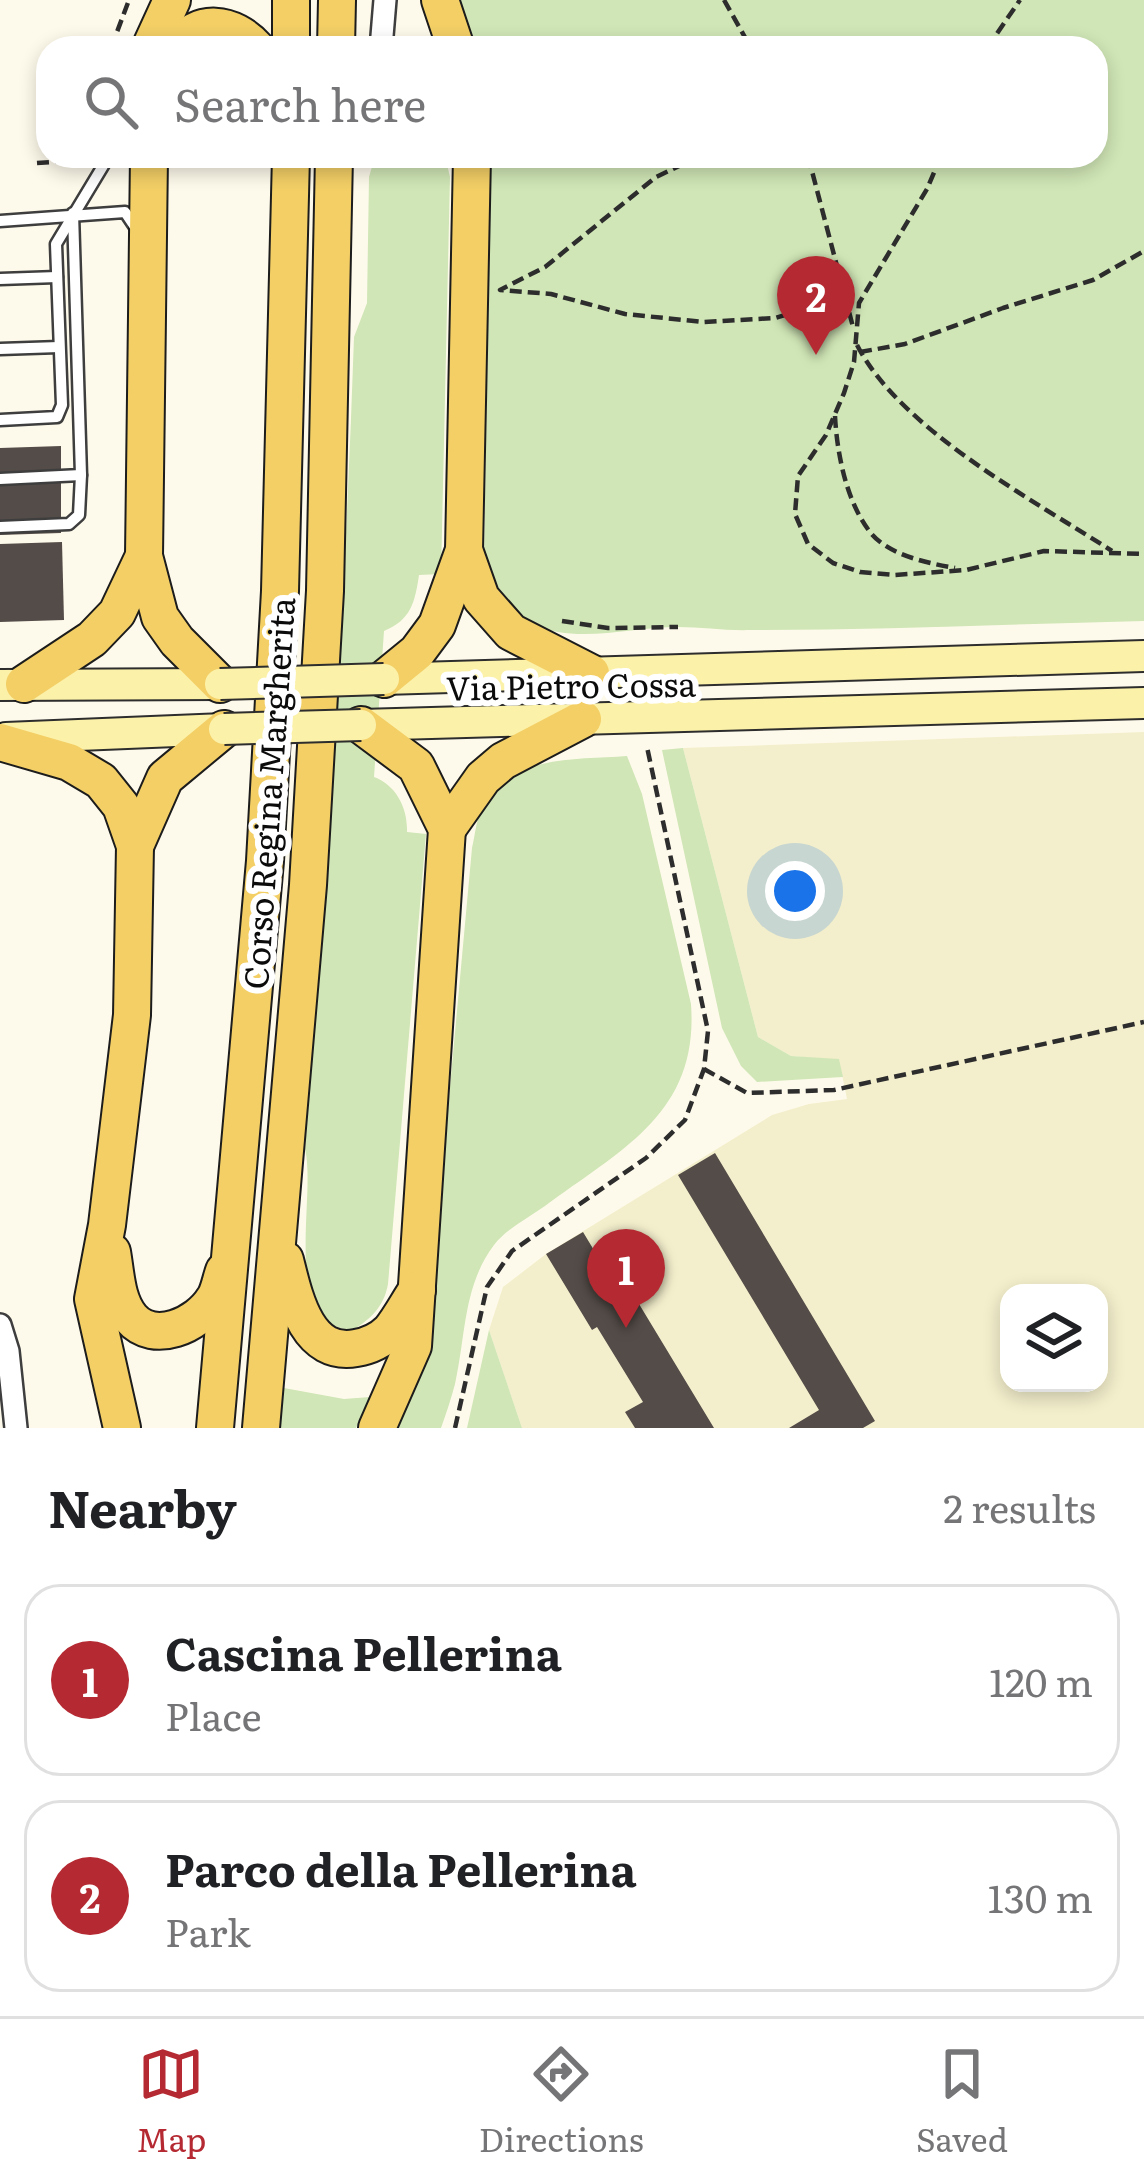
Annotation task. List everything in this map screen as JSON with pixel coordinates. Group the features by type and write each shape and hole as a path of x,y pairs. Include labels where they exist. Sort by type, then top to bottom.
{"main road":[{"path":"156,36 172,0"},
{"path":"291,0 291,36"},
{"path":"336,36 337,0"},
{"path":"440,0 452,36"},
{"path":"184,36 205,25 245,36"},
{"path":"149,168 144,556 160,617 220,684"},
{"name":"Corso Regina Margherita","path":"215,1428 265,861 280,591 290,168"},
{"name":"Corso Regina Margherita","path":"261,1428 308,884 324,614 334,168"},
{"path":"333,201 350,168"},
{"path":"384,679 417,652 437,625 464,550 468,168"},
{"path":"464,550 482,598 511,632 591,674"},
{"path":"12,684 92,639 117,614 144,556"},
{"name":"Via Pietro Cossa","path":"12,684 220,684 1144,656"},
{"name":"Via Pietro Cossa","path":"0,740 224,729 1144,703"},
{"path":"447,829 483,778 502,761 583,719"},
{"path":"361,725 416,766 447,829 413,1346 377,1428"},
{"path":"135,846 165,778 224,729"},
{"path":"0,740 69,762 100,781 121,806 135,846 132,1015 107,1225 93,1299 122,1428"},
{"path":"107,1225 120,1298 133,1322 155,1330 175,1330 191,1322 214,1299 234,1239"},
{"path":"278,1234 294,1298 309,1330 335,1347 350,1349 378,1341 391,1330 420,1284"}],"street":[{"path":"382,36 386,0"},
{"path":"0,1325 8,1351 16,1428"}],"lane":[{"path":"0,420 57,418 62,405 56,244 102,168"},
{"path":"0,221 125,212 148,246"},
{"path":"0,527 69,524 79,515 82,475 74,213"},
{"path":"0,279 57,277"},
{"path":"0,349 59,347"},
{"path":"0,479 82,475"}],"path":[{"path":"116,36 129,0"},
{"path":"724,0 744,36"},
{"path":"995,36 1020,0"},
{"path":"500,290 545,267 656,178 676,168"},
{"path":"812,168 832,236 857,353 835,415 798,476 795,514 808,544 833,562 860,572 894,575 966,570 1044,551 1144,554"},
{"path":"855,336 859,303 936,168"},
{"path":"857,353 904,344 1093,280 1144,251"},
{"path":"500,290 501,268"},
{"path":"500,290 551,294 625,314 704,322 775,318 843,298"},
{"path":"857,353 921,421 1117,554"},
{"path":"835,415 836,445 850,493 871,534 914,560 966,570"},
{"path":"548,615 608,628 678,627"},
{"path":"455,1428 487,1287 512,1251 646,1158 685,1120 704,1069 708,1031 641,718"},
{"path":"704,1069 747,1093 834,1090 1144,1022"}],"shaded area":[{"path":"1144,732 1144,1428 522,1428 489,1330 503,1287 546,1254 772,1115 847,1099 839,1060 791,1056 758,1037 683,748"}],"green space":[{"path":"458,0 1144,0 1144,621 800,630 678,627 568,633 533,625 505,605 484,553 491,168 1108,168 1108,36 469,36"},
{"path":"372,168 448,168 450,177 441,574 419,575 410,609 384,631 374,777 399,798 407,832 426,834 388,1284 376,1311 353,1330 330,1323 316,1307 308,1284 305,1149 334,743 354,337 367,303"},
{"path":"683,748 758,1037 791,1056 839,1059 843,1077 757,1082 741,1066 722,1028 662,750"},
{"path":"627,756 642,794 691,1004 690,1042 682,1074 669,1101 627,1146 494,1245 471,1294 455,1384 441,1428 388,1428 432,1282 479,814 507,778 525,769 565,760"},
{"path":"489,1330 522,1428 467,1428"},
{"path":"284,1388 344,1399 370,1397 356,1428 280,1428"}],"building":[{"path":"61,446 61,533 0,535 0,448"},
{"path":"62,542 64,620 0,622 0,544"},
{"path":"715,1153 875,1421 863,1428 789,1428 819,1410 678,1175"},
{"path":"583,1232 627,1305 636,1299 714,1428 635,1428 625,1412 643,1402 546,1254"}],"place":[{"name":"Parco della Pellerina","path":"816,355"},
{"name":"Cascina Pellerina","path":"626,1328"}]}
